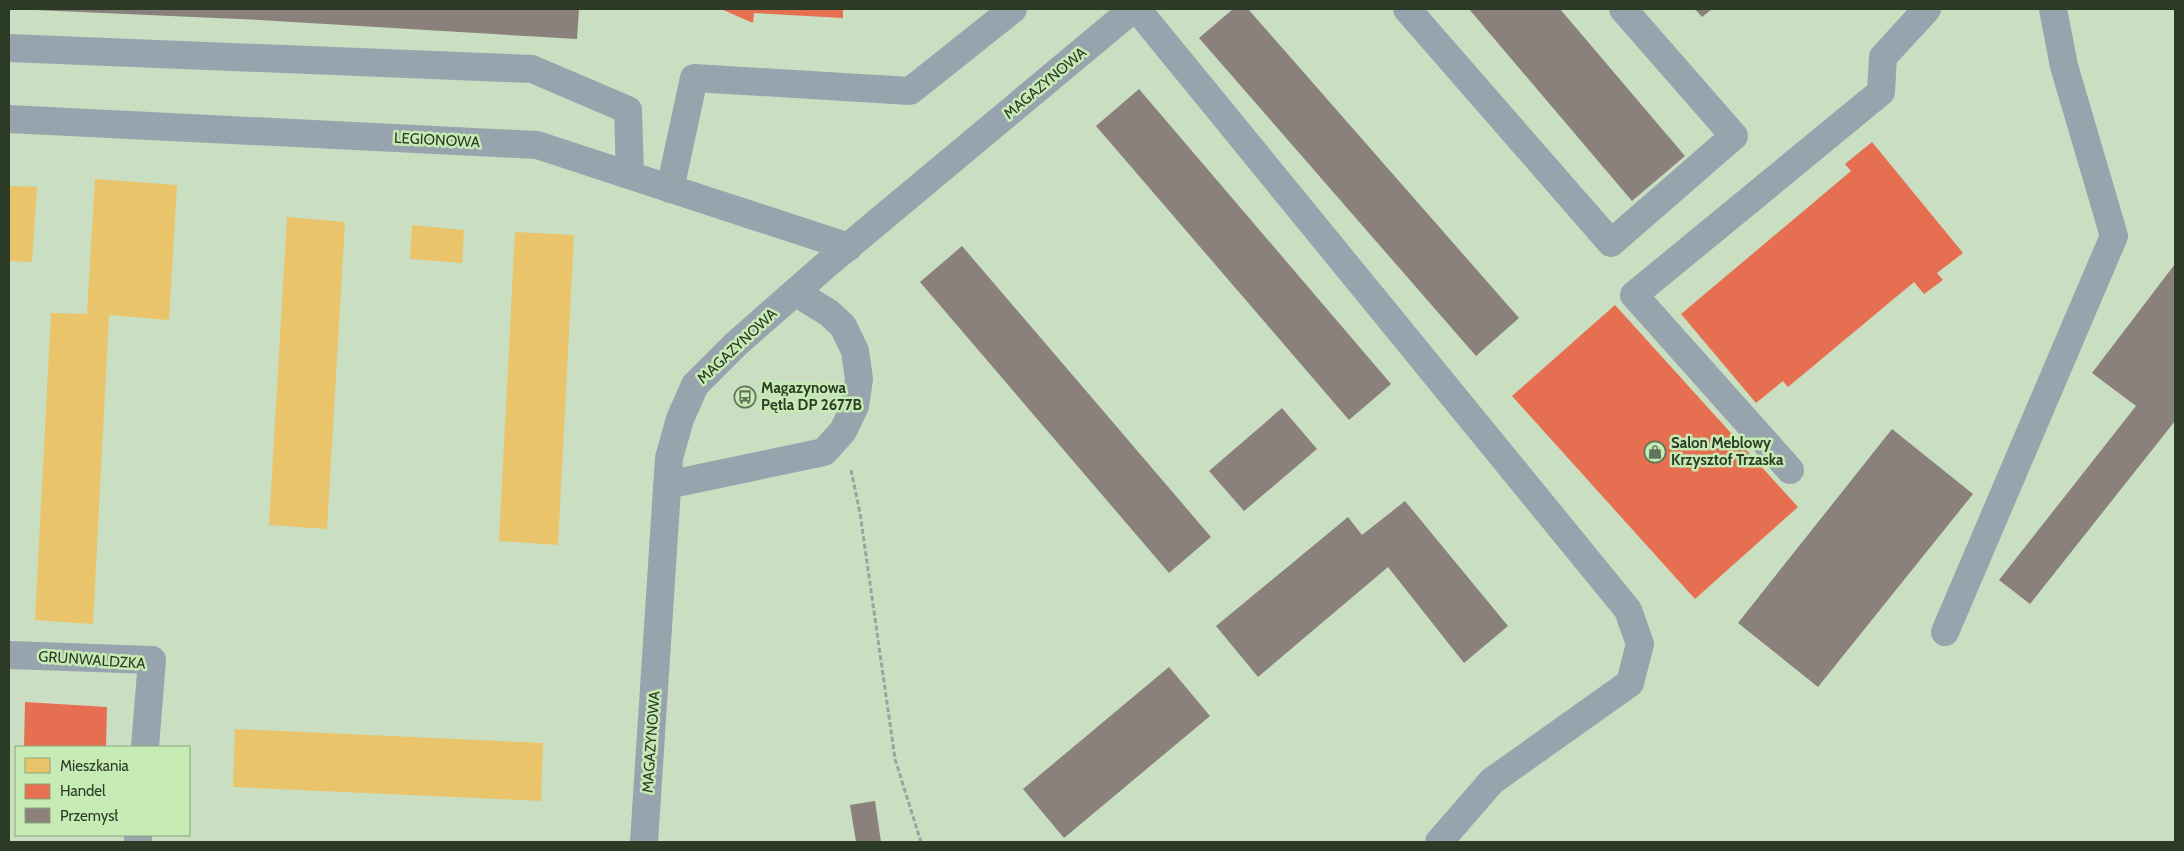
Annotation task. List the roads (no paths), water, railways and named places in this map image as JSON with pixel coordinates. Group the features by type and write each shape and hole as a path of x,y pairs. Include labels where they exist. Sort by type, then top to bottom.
{"street":[{"path":"670,189 694,78 910,91 1013,9"},
{"name":"MAGAZYNOWA","path":"644,842 669,458 680,419 696,385 736,344 795,292 1133,9"},
{"path":"1137,9 1628,610 1640,644 1630,683 1492,781 1439,842"},
{"path":"1407,9 1611,243 1734,136 1623,9"},
{"path":"1790,470 1634,295 1881,92 1883,57 1927,9"},
{"path":"1945,632 2114,236 2064,66 2054,9"},
{"path":"9,48 532,69 628,110 630,175"},
{"name":"LEGIONOWA","path":"9,119 537,145 849,248"},
{"path":"667,485 824,452 843,431 855,406 859,379 854,351 843,326 830,313 795,292"},
{"name":"GRUNWALDZKA","path":"9,654 152,660 145,746"}],"place":[{"name":"Magazynowa Pętla DP 2677B","path":"745,397"},
{"name":"Salon Meblowy Krzysztof Trzaska","path":"1655,452"}]}
